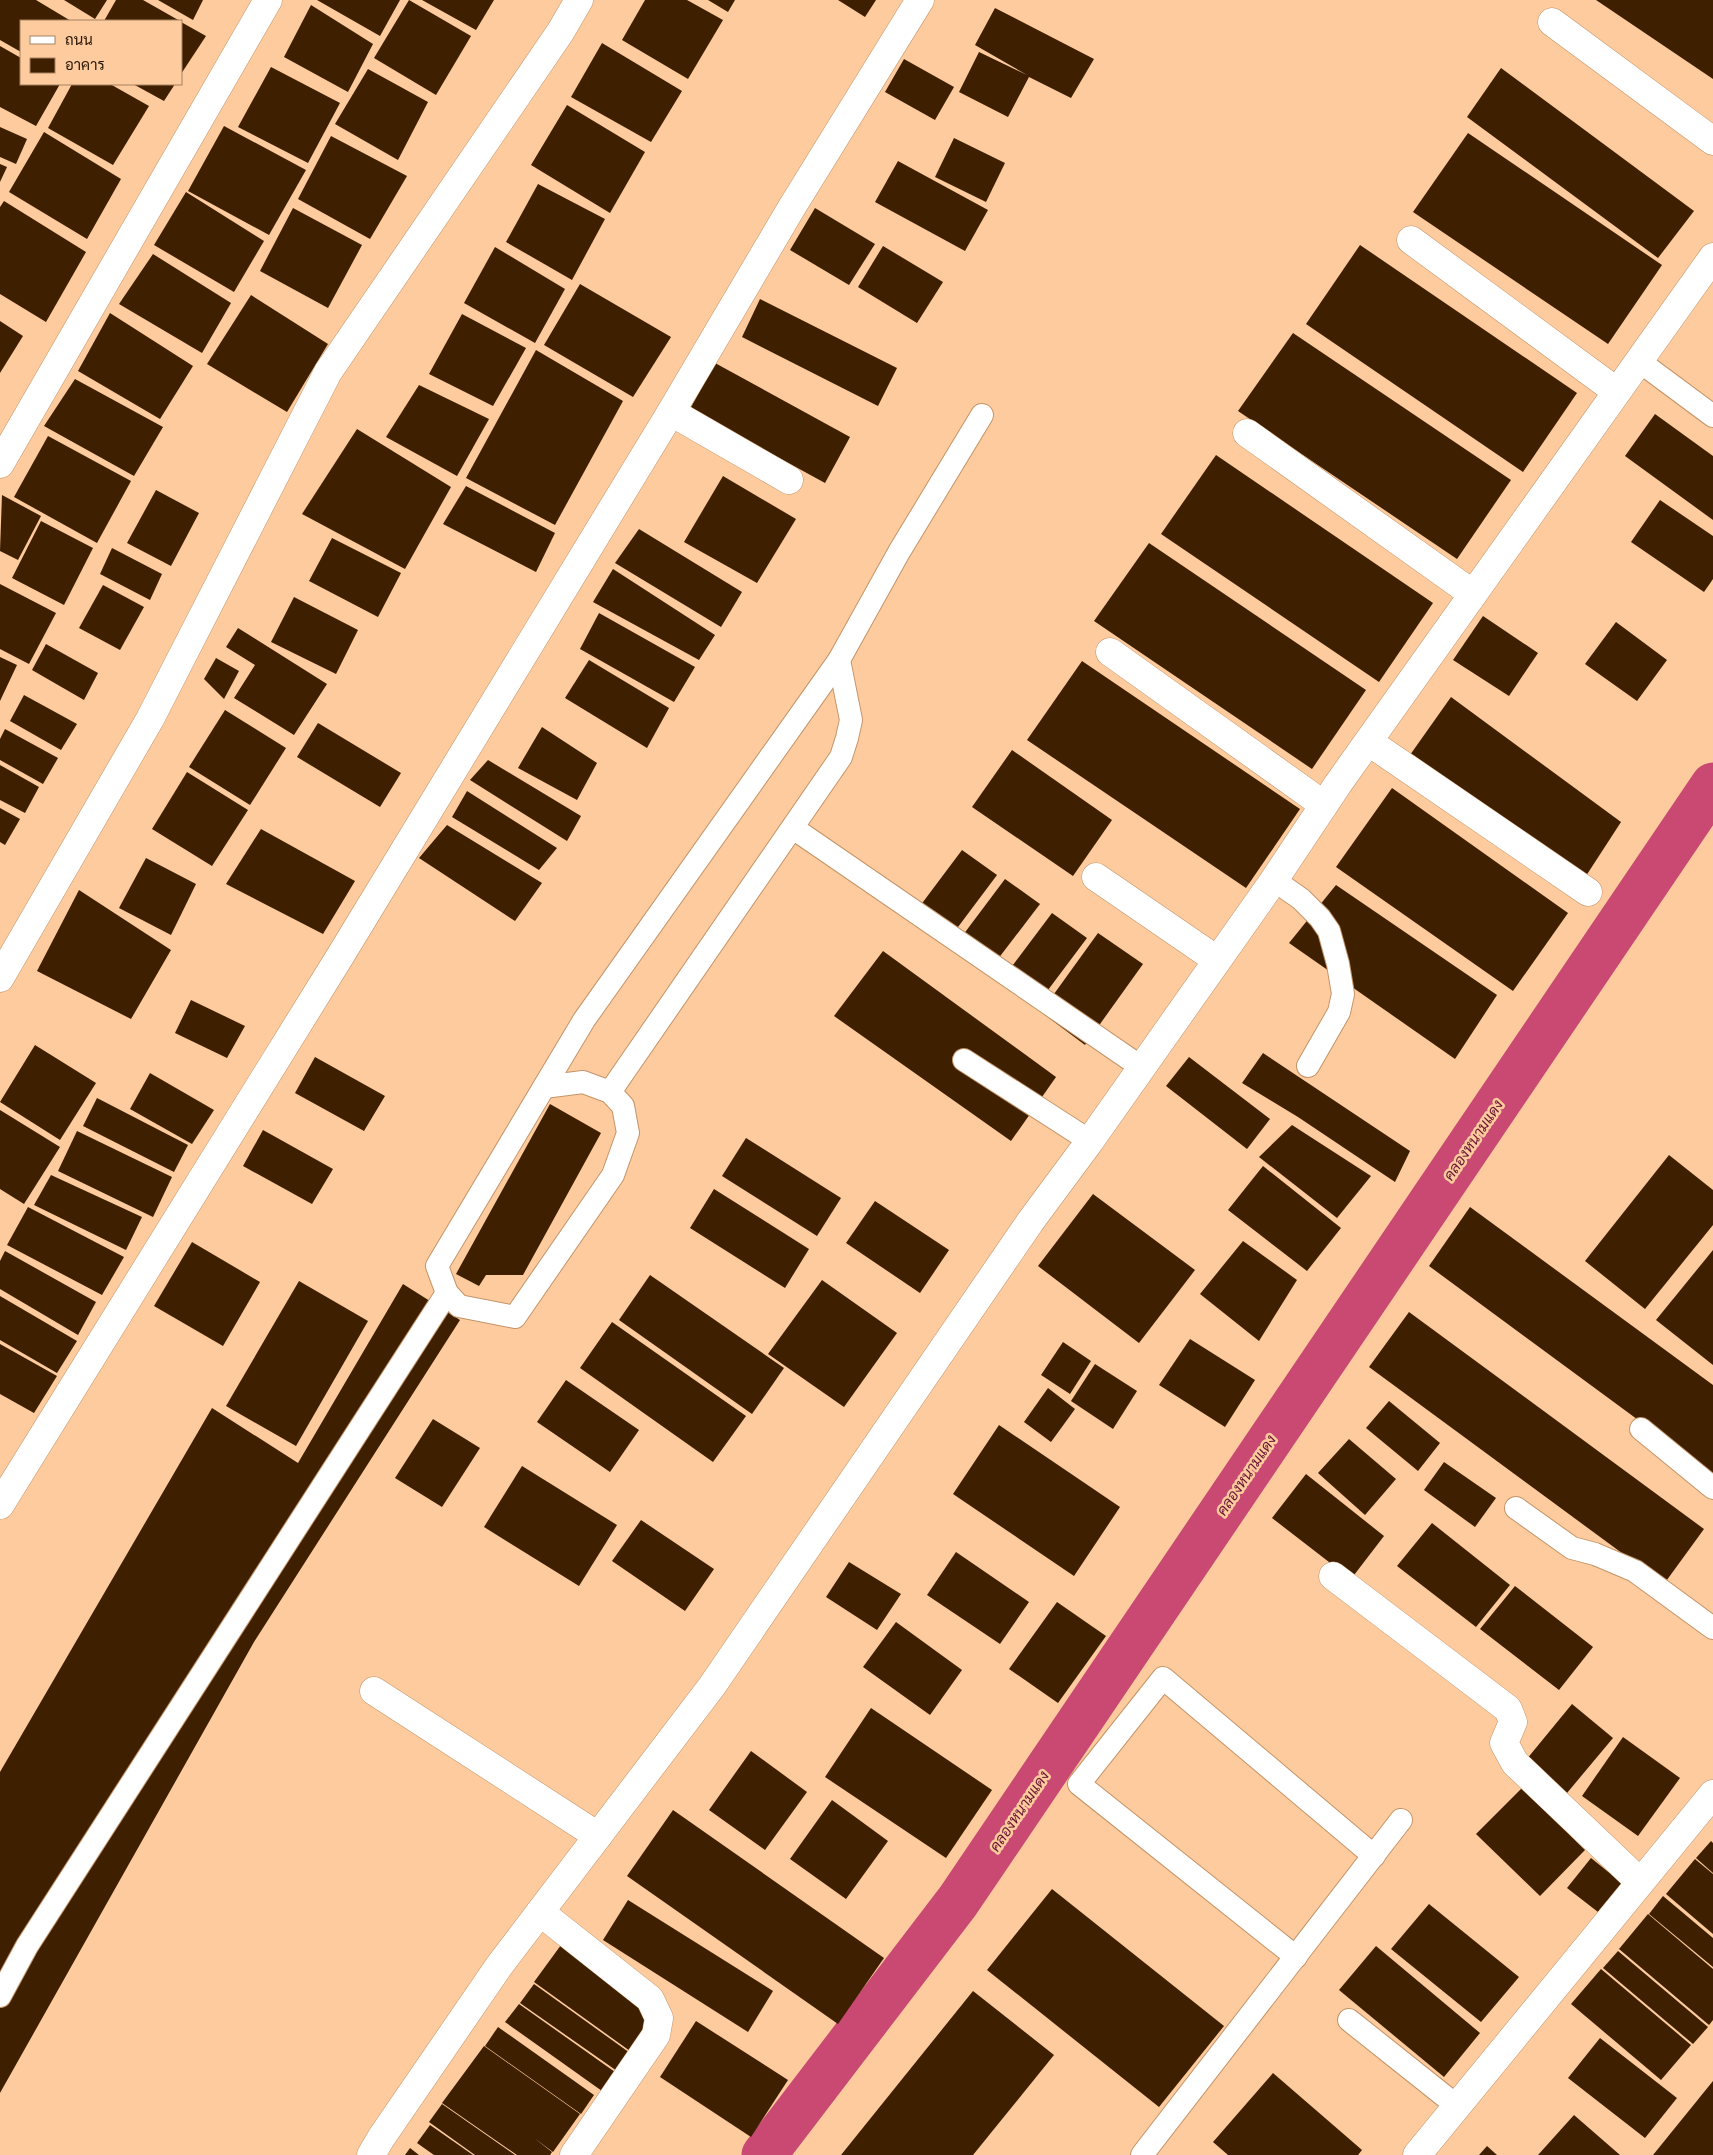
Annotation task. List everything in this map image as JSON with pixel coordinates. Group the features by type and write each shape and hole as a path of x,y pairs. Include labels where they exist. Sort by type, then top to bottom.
{"street":[{"path":"0,464 268,0"},
{"path":"0,978 150,719 328,372 561,31 579,0"},
{"path":"0,1505 339,958 671,412 792,207 920,0"},
{"path":"1552,22 1713,141"},
{"path":"1411,240 1616,391"},
{"path":"371,2155 380,2138 499,1966 712,1686 1030,1222 1090,1141 1140,1067 1274,880 1324,805 1616,391 1713,257"},
{"path":"671,412 789,480"},
{"path":"1247,433 1473,594"},
{"path":"1110,652 1324,805"},
{"path":"1369,742 1588,892"},
{"path":"1096,877 1217,960"},
{"path":"1333,1576 1508,1709 1513,1722 1504,1743 1514,1763 1640,1882"},
{"path":"374,1691 598,1836"},
{"path":"1417,2155 1713,1794"},
{"path":"540,1912 650,1999 659,2018 656,2035 574,2155"}],"lane":[{"path":"1639,361 1713,416"},
{"path":"544,1087 583,1082 610,1092 623,1106 628,1133 612,1175 515,1317 459,1306 447,1293 437,1266 584,1020 839,660 899,552 982,415"},
{"path":"610,1092 841,757 850,720 839,660"},
{"path":"793,828 1140,1067"},
{"path":"1274,880 1301,899 1329,931 1338,964 1343,994 1339,1012 1308,1066"},
{"path":"964,1060 1090,1141"},
{"path":"0,1996 27,1946 447,1293"},
{"path":"1641,1429 1713,1488"},
{"path":"1516,1508 1572,1548 1595,1554 1635,1571 1713,1628"},
{"path":"1296,1957 1079,1784 1163,1678 1374,1856"},
{"path":"1142,2155 1401,1820"},
{"path":"1349,2020 1457,2106"}],"building":[{"path":"0,0 36,0 69,20 20,20 20,51 0,40"},
{"path":"64,0 107,0 95,19"},
{"path":"116,0 143,0 178,20 105,20"},
{"path":"158,0 203,0 193,20"},
{"path":"317,0 400,0 380,36"},
{"path":"409,0 471,36 436,95 374,58"},
{"path":"422,0 494,0 476,30"},
{"path":"645,0 687,0 723,20 688,79 622,40"},
{"path":"708,0 735,0 728,12"},
{"path":"838,0 876,0 865,17"},
{"path":"1596,0 1713,0 1713,79"},
{"path":"311,5 373,44 348,92 284,57"},
{"path":"995,8 1094,59 1071,98 1029,77 1008,117 959,92 979,52 1027,75 975,45"},
{"path":"182,23 206,36 182,72"},
{"path":"602,43 682,91 651,142 571,97"},
{"path":"0,46 20,57 20,85 59,85 36,126 0,107"},
{"path":"904,59 954,87 935,120 885,92"},
{"path":"271,67 340,103 308,163 238,127"},
{"path":"1501,68 1694,211 1658,258 1467,117"},
{"path":"368,69 428,102 398,160 335,124"},
{"path":"71,85 112,85 149,106 113,165 48,128"},
{"path":"135,85 174,85 164,101"},
{"path":"567,105 645,152 610,213 531,165"},
{"path":"224,126 306,170 269,235 188,191"},
{"path":"0,127 27,139 16,164 0,157"},
{"path":"44,132 121,179 87,239 9,192"},
{"path":"1468,133 1662,265 1608,344 1413,212"},
{"path":"331,136 407,176 370,239 298,199"},
{"path":"954,138 1005,163 986,202 935,177"},
{"path":"898,161 988,210 965,251 875,202"},
{"path":"0,164 7,167 0,182"},
{"path":"538,184 605,219 572,280 506,242"},
{"path":"186,192 264,241 234,292 154,245"},
{"path":"4,201 86,252 46,322 0,294 0,207"},
{"path":"293,208 362,245 328,308 260,271"},
{"path":"815,208 875,244 849,285 790,250"},
{"path":"1360,245 1577,393 1523,472 1306,324"},
{"path":"883,246 943,282 917,323 858,287"},
{"path":"495,247 565,289 535,343 464,303"},
{"path":"153,254 231,303 202,353 119,304"},
{"path":"580,284 671,337 633,397 544,345"},
{"path":"251,295 328,344 287,412 207,364"},
{"path":"760,299 897,368 878,406 742,337"},
{"path":"110,313 193,366 160,419 78,371"},
{"path":"462,314 526,348 493,406 429,374"},
{"path":"0,321 23,336 0,373"},
{"path":"1293,333 1511,480 1457,559 1238,411"},
{"path":"536,350 623,401 555,525 466,478"},
{"path":"715,363 850,437 825,483 690,409"},
{"path":"75,379 163,427 134,476 44,426"},
{"path":"419,385 489,419 457,476 386,437"},
{"path":"1655,414 1713,456 1713,520 1625,456"},
{"path":"357,429 451,487 405,569 302,514"},
{"path":"48,436 131,481 97,543 14,497"},
{"path":"1216,455 1433,603 1379,682 1161,534"},
{"path":"723,476 796,519 757,583 684,542"},
{"path":"466,486 555,533 536,572 443,524"},
{"path":"156,490 199,513 171,566 127,543"},
{"path":"2,495 41,516 18,560 0,551"},
{"path":"1660,500 1713,536 1713,579 1704,592 1631,542"},
{"path":"41,521 93,548 64,605 12,578"},
{"path":"639,529 742,592 721,627 615,563"},
{"path":"332,538 401,573 378,617 309,581"},
{"path":"1149,543 1366,690 1312,769 1094,621"},
{"path":"112,548 162,574 150,600 100,574"},
{"path":"613,569 715,635 699,660 593,602"},
{"path":"0,584 56,613 29,664 0,649"},
{"path":"103,585 144,607 120,650 79,628"},
{"path":"294,597 358,630 336,674 271,642"},
{"path":"599,613 695,667 674,702 580,649"},
{"path":"1483,616 1538,653 1509,696 1453,660"},
{"path":"1616,622 1667,660 1637,701 1585,664"},
{"path":"238,628 327,684 294,735 234,698 255,665 226,647"},
{"path":"46,644 98,673 84,700 32,670"},
{"path":"0,657 17,665 0,701"},
{"path":"216,658 239,671 224,699 204,679"},
{"path":"589,660 669,708 647,748 565,698"},
{"path":"1082,661 1300,809 1246,888 1027,740"},
{"path":"24,695 77,724 61,750 10,721"},
{"path":"1451,697 1621,822 1584,879 1410,755"},
{"path":"225,710 286,748 250,805 189,767"},
{"path":"318,723 401,773 380,807 297,757"},
{"path":"542,727 597,763 577,800 518,768"},
{"path":"5,729 58,758 43,784 0,760 0,739"},
{"path":"1012,750 1112,820 1073,876 972,807"},
{"path":"488,760 581,816 567,841 470,780"},
{"path":"0,765 39,787 25,813 0,800"},
{"path":"187,772 248,810 212,866 152,829"},
{"path":"1392,788 1568,913 1513,991 1336,867"},
{"path":"467,791 557,848 539,870 452,817"},
{"path":"0,808 20,819 5,845 0,842"},
{"path":"447,825 542,883 515,921 419,858"},
{"path":"261,829 355,881 323,934 226,884"},
{"path":"962,850 997,875 946,943 911,918"},
{"path":"146,858 196,884 171,935 119,908"},
{"path":"1005,879 1040,904 988,972 954,947"},
{"path":"1336,885 1497,995 1455,1059 1289,943"},
{"path":"79,890 171,950 131,1019 37,971"},
{"path":"1052,913 1087,938 1036,1006 1001,981"},
{"path":"1098,933 1143,964 1085,1045 1041,1012"},
{"path":"883,951 1056,1077 1011,1141 834,1016"},
{"path":"191,1000 245,1026 227,1058 175,1033"},
{"path":"35,1045 96,1083 60,1140 0,1102"},
{"path":"1263,1053 1410,1151 1395,1182 1298,1117 1242,1083"},
{"path":"315,1057 385,1096 364,1131 295,1093"},
{"path":"1189,1057 1270,1119 1247,1149 1166,1086"},
{"path":"150,1073 214,1110 192,1144 130,1109"},
{"path":"97,1098 188,1145 174,1172 83,1126"},
{"path":"550,1104 601,1133 523,1275 486,1275 479,1286 456,1274"},
{"path":"0,1110 60,1147 24,1204 0,1189"},
{"path":"1292,1125 1371,1176 1337,1218 1259,1157"},
{"path":"263,1130 333,1169 312,1204 243,1166"},
{"path":"77,1131 172,1177 153,1217 58,1171"},
{"path":"746,1138 841,1198 817,1236 722,1176"},
{"path":"1669,1155 1713,1190 1713,1225 1645,1309 1585,1261"},
{"path":"1263,1166 1341,1228 1307,1271 1228,1210"},
{"path":"51,1175 142,1217 126,1250 34,1205"},
{"path":"714,1189 809,1249 785,1288 690,1228"},
{"path":"1093,1194 1195,1270 1139,1343 1038,1266"},
{"path":"875,1201 949,1250 920,1293 846,1243"},
{"path":"28,1207 124,1257 102,1295 7,1245"},
{"path":"1470,1207 1713,1385 1713,1475 1429,1266"},
{"path":"1243,1241 1297,1280 1259,1341 1200,1294"},
{"path":"192,1242 260,1282 223,1346 154,1306"},
{"path":"1713,1250 1713,1365 1656,1320"},
{"path":"5,1251 96,1302 78,1335 0,1289 0,1261"},
{"path":"650,1275 784,1368 752,1414 619,1320"},
{"path":"822,1280 897,1333 844,1407 768,1354"},
{"path":"299,1281 368,1321 296,1446 226,1406"},
{"path":"403,1284 460,1320 254,1642 0,2093 0,1772 212,1408 298,1463"},
{"path":"0,1296 77,1341 57,1373 0,1340"},
{"path":"1409,1312 1704,1529 1664,1584 1369,1367"},
{"path":"612,1322 746,1416 713,1462 580,1368"},
{"path":"1190,1339 1255,1380 1225,1427 1159,1385"},
{"path":"1063,1342 1091,1361 1070,1394 1041,1375"},
{"path":"0,1344 57,1376 34,1413 0,1394"},
{"path":"1095,1364 1137,1391 1113,1429 1071,1401"},
{"path":"566,1380 639,1430 610,1472 537,1422"},
{"path":"1048,1388 1075,1409 1051,1442 1024,1422"},
{"path":"1389,1401 1440,1443 1418,1471 1366,1428"},
{"path":"433,1419 480,1448 442,1507 395,1478"},
{"path":"999,1425 1120,1507 1074,1576 953,1494"},
{"path":"1349,1439 1396,1479 1365,1515 1318,1473"},
{"path":"1444,1462 1496,1498 1475,1527 1424,1490"},
{"path":"522,1466 617,1525 579,1586 484,1527"},
{"path":"1306,1474 1384,1536 1351,1579 1272,1518"},
{"path":"641,1520 714,1569 685,1611 612,1561"},
{"path":"1432,1523 1510,1585 1476,1627 1397,1566"},
{"path":"956,1552 1029,1602 1000,1644 927,1595"},
{"path":"849,1562 901,1594 877,1630 826,1597"},
{"path":"1515,1586 1593,1647 1559,1690 1480,1629"},
{"path":"1057,1602 1106,1636 1058,1703 1009,1669"},
{"path":"896,1622 962,1670 930,1715 863,1667"},
{"path":"1572,1704 1613,1738 1567,1793 1526,1760"},
{"path":"871,1708 992,1790 946,1858 825,1777"},
{"path":"1623,1737 1680,1778 1638,1836 1582,1796"},
{"path":"751,1751 807,1792 765,1850 709,1810"},
{"path":"1522,1788 1585,1850 1540,1896 1476,1834"},
{"path":"832,1800 888,1841 846,1899 790,1859"},
{"path":"673,1810 884,1958 838,2024 627,1876"},
{"path":"1711,1841 1713,1843 1713,1873 1696,1858"},
{"path":"1591,1858 1622,1883 1598,1912 1567,1888"},
{"path":"1695,1859 1713,1874 1713,1934 1666,1894"},
{"path":"1052,1889 1224,2026 1159,2107 987,1970"},
{"path":"1663,1896 1713,1938 1713,1967 1649,1914"},
{"path":"628,1900 773,1991 748,2032 603,1940"},
{"path":"1429,1904 1519,1977 1481,2022 1391,1949"},
{"path":"1648,1914 1713,1969 1713,2020 1709,2025 1619,1949"},
{"path":"561,1945 653,2014 630,2051 534,1982"},
{"path":"1376,1946 1480,2033 1444,2077 1339,1990"},
{"path":"1618,1951 1708,2027 1693,2044 1603,1968"},
{"path":"1601,1969 1691,2045 1661,2080 1571,2004"},
{"path":"534,1984 630,2053 617,2071 520,2003"},
{"path":"973,1991 1054,2055 973,2155 841,2155"},
{"path":"519,2004 615,2072 602,2091 505,2022"},
{"path":"696,2021 788,2080 751,2137 660,2077"},
{"path":"498,2027 594,2095 581,2114 485,2046"},
{"path":"1600,2038 1677,2098 1645,2138 1568,2078"},
{"path":"484,2046 580,2114 553,2152 534,2138 552,2152 550,2155 517,2155 442,2103"},
{"path":"1273,2073 1362,2150 1358,2155 1228,2155 1213,2142"},
{"path":"1713,2081 1713,2155 1653,2155"},
{"path":"442,2104 515,2155 475,2155 429,2122"},
{"path":"1574,2115 1620,2155 1538,2155"},
{"path":"430,2125 473,2155 434,2155 417,2143"},
{"path":"1487,2146 1497,2155 1479,2155"},
{"path":"410,2148 419,2155 405,2155"}],"waterway":[{"name":"คลองหนามแดง","path":"764,2155 958,1901 1713,785"}]}
